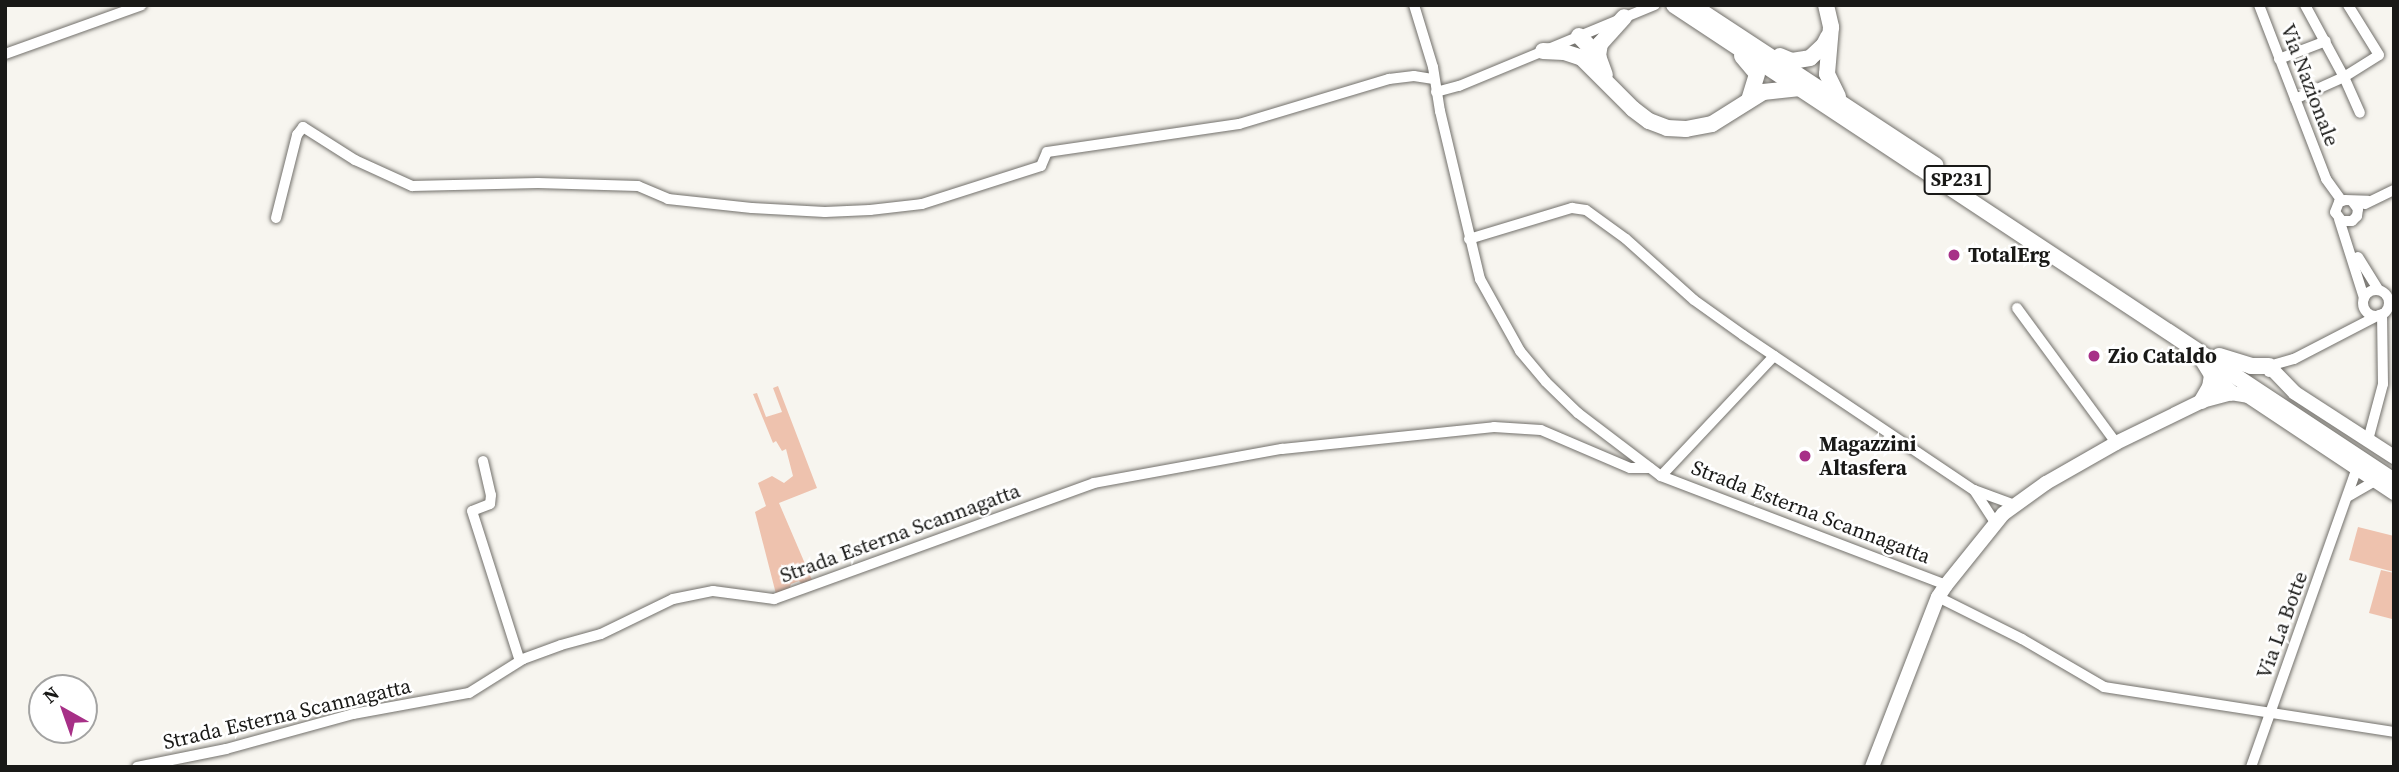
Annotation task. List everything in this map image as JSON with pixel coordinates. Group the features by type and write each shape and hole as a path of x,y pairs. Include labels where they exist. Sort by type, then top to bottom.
{"highway":[{"name":"SP231","path":"1674,5 1840,101 2394,471"},
{"name":"SP231","path":"1693,5 1800,88 2394,481"},
{"path":"1826,5 1830,17 1827,74 1840,101"},
{"path":"1590,57 1624,17"},
{"path":"1749,100 1757,74 1730,35 1737,28 1792,61 1810,58 1824,46 1828,37"},
{"path":"1579,36 1605,78 1633,108 1649,121 1667,128 1686,129 1712,124 1738,110 1749,100 1774,89 1800,88"},
{"path":"1543,51 1590,57"},
{"path":"2196,350 2211,375 2231,393"},
{"path":"2219,356 2251,366 2269,366"},
{"path":"2202,401 2210,387 2211,375"}],"main road":[{"path":"2269,366 2295,393 2394,457"},
{"path":"1872,767 1942,591 1995,523 2015,505 2046,483 2116,443 2202,401 2231,393 2248,396 2394,493"}],"street":[{"path":"5,54 142,5"},
{"name":"Strada Esterna Scannagatta","path":"1414,5 1434,79 1480,279 1520,351 1578,413 1650,468 1661,476 1942,591 2104,687 2394,732"},
{"path":"1436,92 1459,86 1655,5"},
{"name":"Via Nazionale","path":"2259,5 2326,179 2364,301"},
{"path":"2305,5 2326,41 2360,113"},
{"path":"2295,99 2344,77 2379,55 2348,5"},
{"path":"2279,59 2326,41"},
{"path":"276,218 297,135 303,127 355,160 412,186 538,183 638,186 668,199 752,208 848,211 922,204 1041,166 1047,152 1239,124 1389,79 1414,76 1434,79"},
{"name":"Via Nazionale","path":"2326,179 2351,208 2350,233 2355,250 2385,291"},
{"path":"2337,216 2394,190"},
{"path":"1469,239 1572,208 1586,210 1626,239 1694,300 1774,356 1974,490 2015,505"},
{"path":"2337,216 2351,208"},
{"path":"2343,335 2370,292 2385,291 2389,302 2385,312 2383,384 2368,440"},
{"path":"2364,301 2367,312 2385,312"},
{"path":"2017,308 2116,443"},
{"path":"2295,393 2273,380 2269,366 2294,359 2385,312"},
{"path":"1661,476 1774,356"},
{"path":"2283,379 2294,359"},
{"name":"Strada Esterna Scannagatta","path":"138,767 226,749 353,714 469,692 520,661 561,645 601,634 673,599 713,591 774,598 1094,483 1282,449 1494,427 1541,430 1630,468 1650,468"},
{"path":"483,460 491,495 489,504 472,511 520,661"},
{"name":"Via La Botte","path":"2251,767 2357,468"},
{"path":"2349,496 2375,481"},
{"path":"1974,490 1995,523"}],"shaded area":[{"path":"778,386 817,488 779,503 812,580 803,585 799,581 791,584 789,590 776,594 755,512 766,506 758,483 772,476 784,483 793,476 786,449 782,451 776,441 773,443 753,394 757,393 766,417 782,412 773,388"},
{"path":"2358,527 2394,536 2394,572 2349,560"},
{"path":"2381,570 2394,573 2392,619 2369,613"}],"place":[{"name":"TotalErg","path":"1954,255"},
{"name":"Zio Cataldo","path":"2094,356"},
{"name":"Magazzini Altasfera","path":"1805,456"}]}
